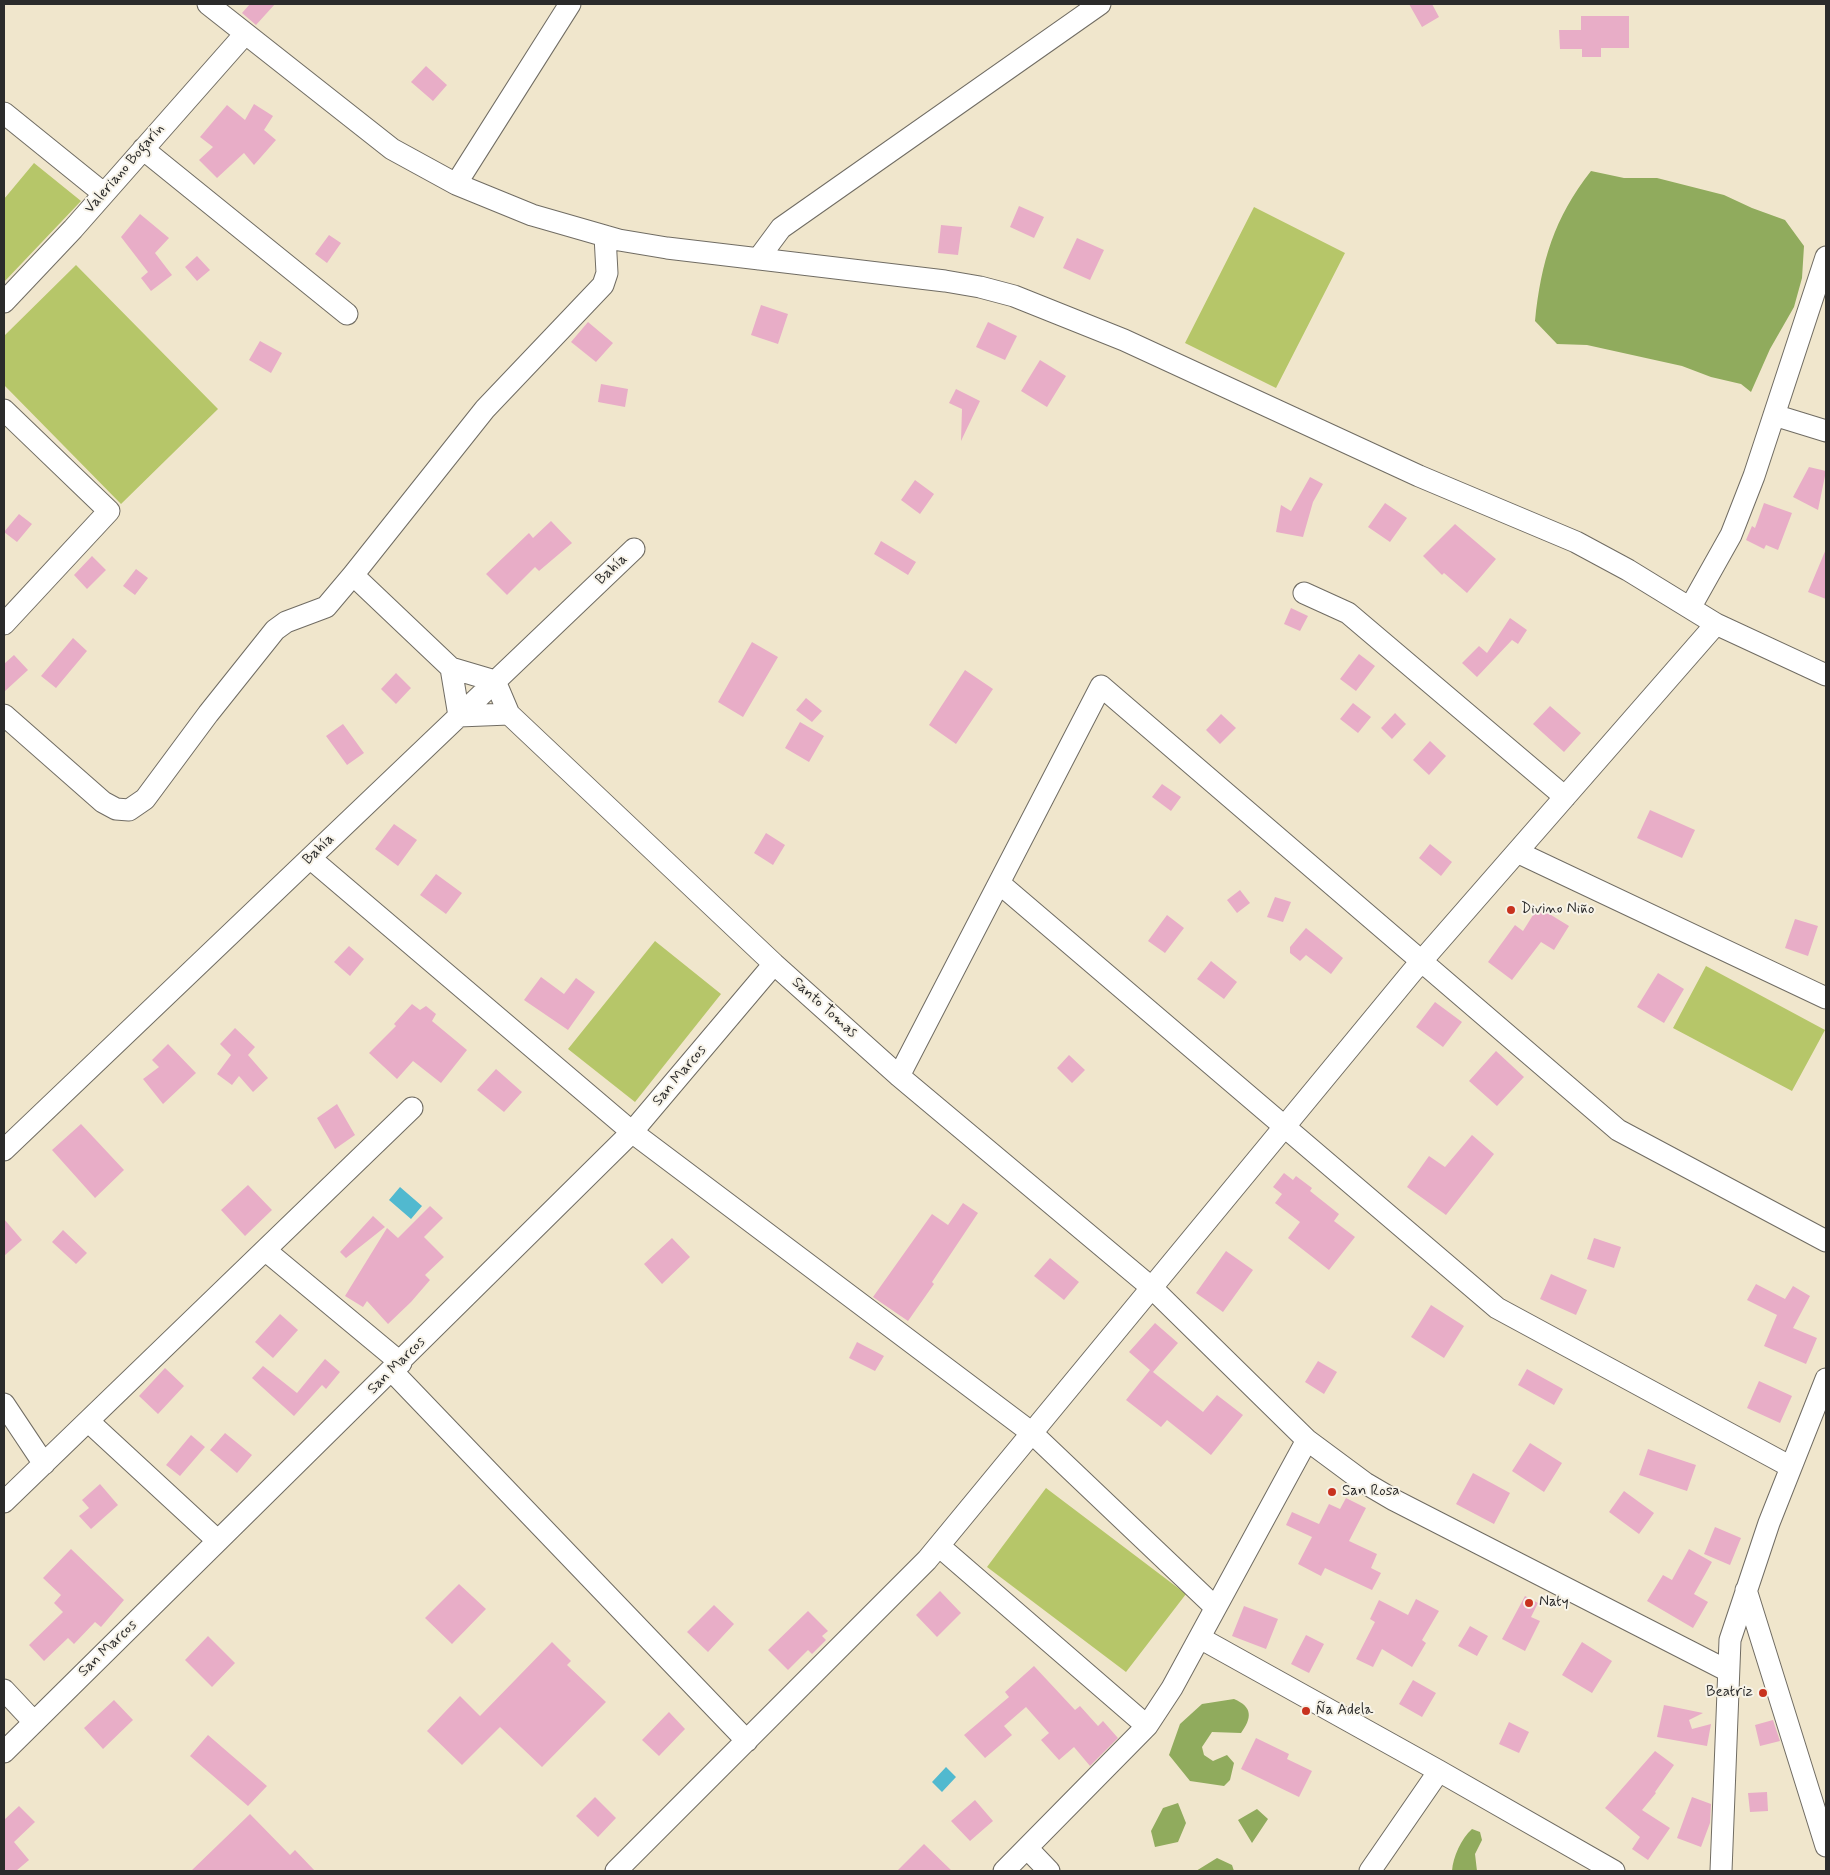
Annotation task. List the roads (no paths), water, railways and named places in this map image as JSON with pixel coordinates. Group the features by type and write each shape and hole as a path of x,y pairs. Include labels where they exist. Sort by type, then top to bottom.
{"street":[{"path":"208,4 392,149 456,184 532,215 604,236 667,248 945,281 980,287 1047,308 1124,340 1419,476 1576,542 1628,570 1716,624 1826,675"},
{"path":"456,184 570,4"},
{"path":"758,259 781,228 1100,4"},
{"name":"Valeriano Bogarín","path":"4,302 73,229 245,34"},
{"path":"4,113 103,193"},
{"path":"143,149 347,314"},
{"path":"4,715 103,802 116,809 129,810 145,799 208,714 275,630 286,622 326,607 485,410 603,285 607,273 604,236"},
{"path":"1690,608 1731,535 1774,415 1826,257"},
{"path":"4,410 109,511 4,624"},
{"path":"1774,415 1826,431"},
{"name":"Bahía","path":"4,1150 494,681 634,550"},
{"path":"353,575 451,668 494,681"},
{"path":"1304,592 1348,613 1565,796"},
{"path":"616,1871 939,1546 1421,961 1716,624"},
{"path":"451,668 459,716 509,714"},
{"name":"Santo Tomas","path":"494,681 509,714 774,964 899,1076 1152,1288 1307,1440 1365,1483 1394,1500 1728,1671"},
{"path":"899,1076 1101,686 1618,1130 1826,1241"},
{"path":"1517,852 1826,998"},
{"path":"310,858 632,1132 1032,1434 1215,1607"},
{"path":"999,883 1497,1308 1791,1467"},
{"name":"San Marcos","path":"4,1752 632,1132 774,964"},
{"path":"4,1502 412,1108"},
{"path":"265,1250 396,1367 746,1741"},
{"path":"1721,1871 1730,1640 1746,1590 1791,1467 1826,1379"},
{"path":"4,1404 44,1464"},
{"path":"88,1421 218,1541"},
{"path":"1004,1871 1147,1726 1172,1688 1200,1638 1215,1607 1307,1440"},
{"path":"939,1546 1147,1726"},
{"path":"1746,1590 1826,1846"},
{"path":"1200,1638 1614,1871"},
{"path":"4,1690 34,1722"},
{"path":"1370,1871 1439,1771"},
{"path":"1028,1848 1049,1871"}],"water":[{"path":"400,1187 422,1206 411,1219 389,1200"},
{"path":"946,1767 956,1777 942,1792 932,1782"}],"place":[{"name":"Divino Niño","path":"1511,910"},
{"name":"San Rosa","path":"1332,1492"},
{"name":"Naty","path":"1529,1603"},
{"name":"Beatriz","path":"1763,1693"},
{"name":"Ña Adela","path":"1306,1711"}]}
